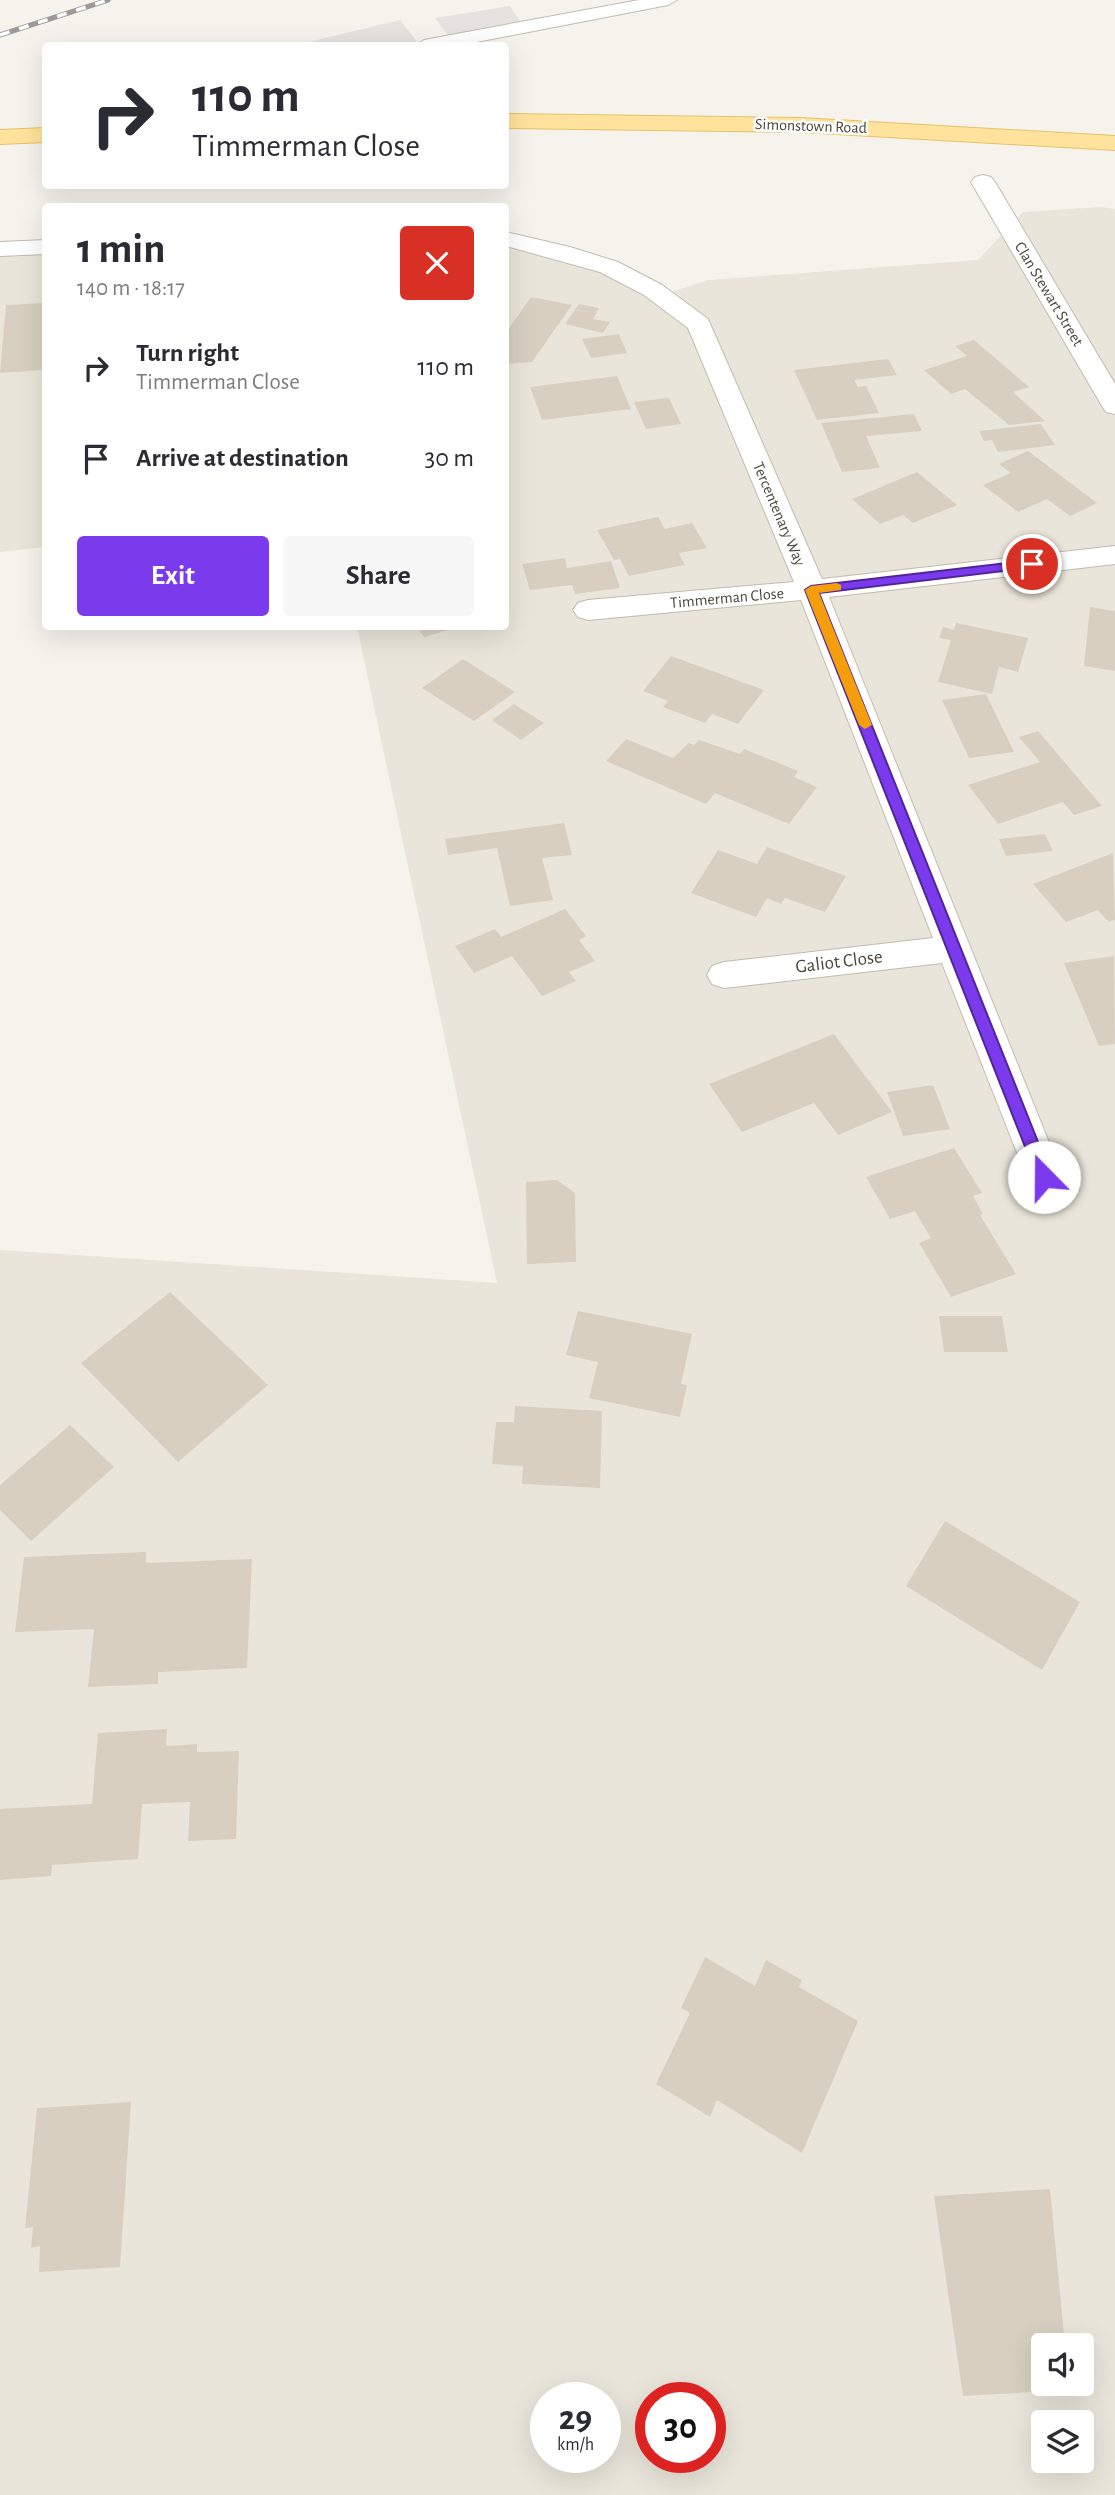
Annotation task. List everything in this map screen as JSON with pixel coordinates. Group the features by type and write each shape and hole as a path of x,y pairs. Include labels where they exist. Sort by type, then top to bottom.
{"main road":[{"name":"Simonstown Road","path":"509,121 801,125 1115,143"},
{"path":"0,137 42,135"}],"street":[{"name":"Clan Stewart Street","path":"983,182 1115,406"},
{"name":"Tercentenary Way","path":"509,240 567,252 614,268 664,294 699,324 811,590 1044,1177"},
{"path":"0,249 42,247"},
{"name":"Timmerman Close","path":"588,610 811,590 1115,555"},
{"name":"Galiot Close","path":"724,975 954,949"}],"lane":[{"path":"445,42 668,0"}],"shaded area":[{"path":"510,6 521,23 450,38 435,18"},
{"path":"400,20 417,42 309,42"},
{"path":"1101,207 1115,209 1115,2495 0,2495 0,1250 497,1283 358,630 509,630 509,240 567,252 664,294 709,280 978,260 1023,212"},
{"path":"42,247 42,547 0,552 0,249"}],"building":[{"path":"531,297 572,305 532,362 509,364 509,329"},
{"path":"42,303 42,370 0,373 6,305"},
{"path":"579,304 599,308 593,319 610,322 603,333 565,324"},
{"path":"619,334 627,353 591,358 582,339"},
{"path":"974,340 1029,387 1013,392 1045,421 1009,425 965,389 951,394 924,370 967,356 955,346"},
{"path":"888,359 897,375 854,380 858,387 866,386 879,413 817,420 794,370"},
{"path":"617,376 631,409 542,420 530,387"},
{"path":"669,398 681,424 646,429 634,402"},
{"path":"914,414 922,431 866,436 880,468 842,472 821,423"},
{"path":"1041,424 1055,445 998,452 992,440 984,441 979,431"},
{"path":"1028,451 1097,503 1070,516 1047,499 1018,512 983,485 1011,473 999,464"},
{"path":"917,472 957,505 913,523 903,515 880,524 852,499"},
{"path":"658,517 665,529 692,523 707,548 679,553 685,565 629,576 620,559 614,560 597,530"},
{"path":"565,558 567,568 611,561 620,588 575,594 572,585 530,590 522,564"},
{"path":"1090,607 1115,611 1115,671 1084,666"},
{"path":"956,623 1028,638 1018,672 999,667 992,694 938,682 951,640 939,638 943,627 954,630"},
{"path":"420,630 448,630 424,637"},
{"path":"671,656 764,690 738,724 712,714 705,723 663,707 668,701 643,691"},
{"path":"463,659 515,692 474,721 422,688"},
{"path":"986,694 1014,752 969,758 942,700"},
{"path":"514,704 544,723 521,740 492,720"},
{"path":"1038,731 1102,806 1074,815 1063,802 998,824 968,785 1040,762 1019,737"},
{"path":"626,739 673,758 689,743 694,745 699,740 740,754 744,749 798,771 794,777 817,787 789,824 715,793 706,804 606,761"},
{"path":"564,823 572,855 542,858 553,900 510,906 497,848 448,855 445,839"},
{"path":"1045,834 1053,851 1006,856 999,839"},
{"path":"767,847 846,876 825,912 785,898 781,904 767,898 756,917 691,893 718,850 757,864"},
{"path":"1113,853 1115,920 1109,922 1098,910 1066,922 1033,884"},
{"path":"565,909 586,936 579,940 595,961 569,972 576,981 542,996 512,956 474,973 455,946 495,929 501,937"},
{"path":"1114,956 1115,1044 1099,1046 1064,963"},
{"path":"834,1034 892,1112 838,1135 814,1103 742,1132 709,1084"},
{"path":"933,1085 950,1129 903,1136 887,1092"},
{"path":"954,1148 982,1193 973,1196 983,1214 980,1215 1016,1274 951,1297 919,1243 931,1238 915,1211 890,1219 866,1177"},
{"path":"557,1180 575,1193 576,1262 527,1264 526,1182"},
{"path":"170,1292 268,1385 178,1462 81,1363"},
{"path":"578,1311 692,1334 681,1384 687,1385 680,1417 589,1398 598,1362 566,1355"},
{"path":"939,1316 1002,1316 1008,1352 944,1352"},
{"path":"515,1406 602,1411 600,1488 522,1484 523,1466 492,1464 496,1422 514,1422"},
{"path":"70,1425 114,1467 31,1541 0,1510 0,1485"},
{"path":"945,1521 1080,1602 1042,1670 906,1586"},
{"path":"146,1552 146,1563 252,1559 247,1668 158,1672 158,1684 88,1687 94,1629 15,1632 24,1557"},
{"path":"167,1729 166,1746 197,1744 197,1752 239,1751 236,1839 188,1841 190,1802 142,1804 138,1859 52,1865 51,1876 0,1880 0,1809 92,1804 98,1733"},
{"path":"705,1957 755,1986 766,1960 802,1980 799,1987 858,2021 802,2153 717,2100 710,2117 656,2084 690,2013 681,2008"},
{"path":"131,2102 120,2267 39,2272 40,2246 31,2248 33,2227 25,2228 37,2108"},
{"path":"1050,2189 1064,2333 1031,2333 1031,2392 963,2396 934,2196"}],"railway":[{"path":"0,35 108,0"}],"slow traffic":[{"path":"837,587 811,590 865,725"}],"route":[{"path":"1032,564 811,590 1044,1177"}]}
